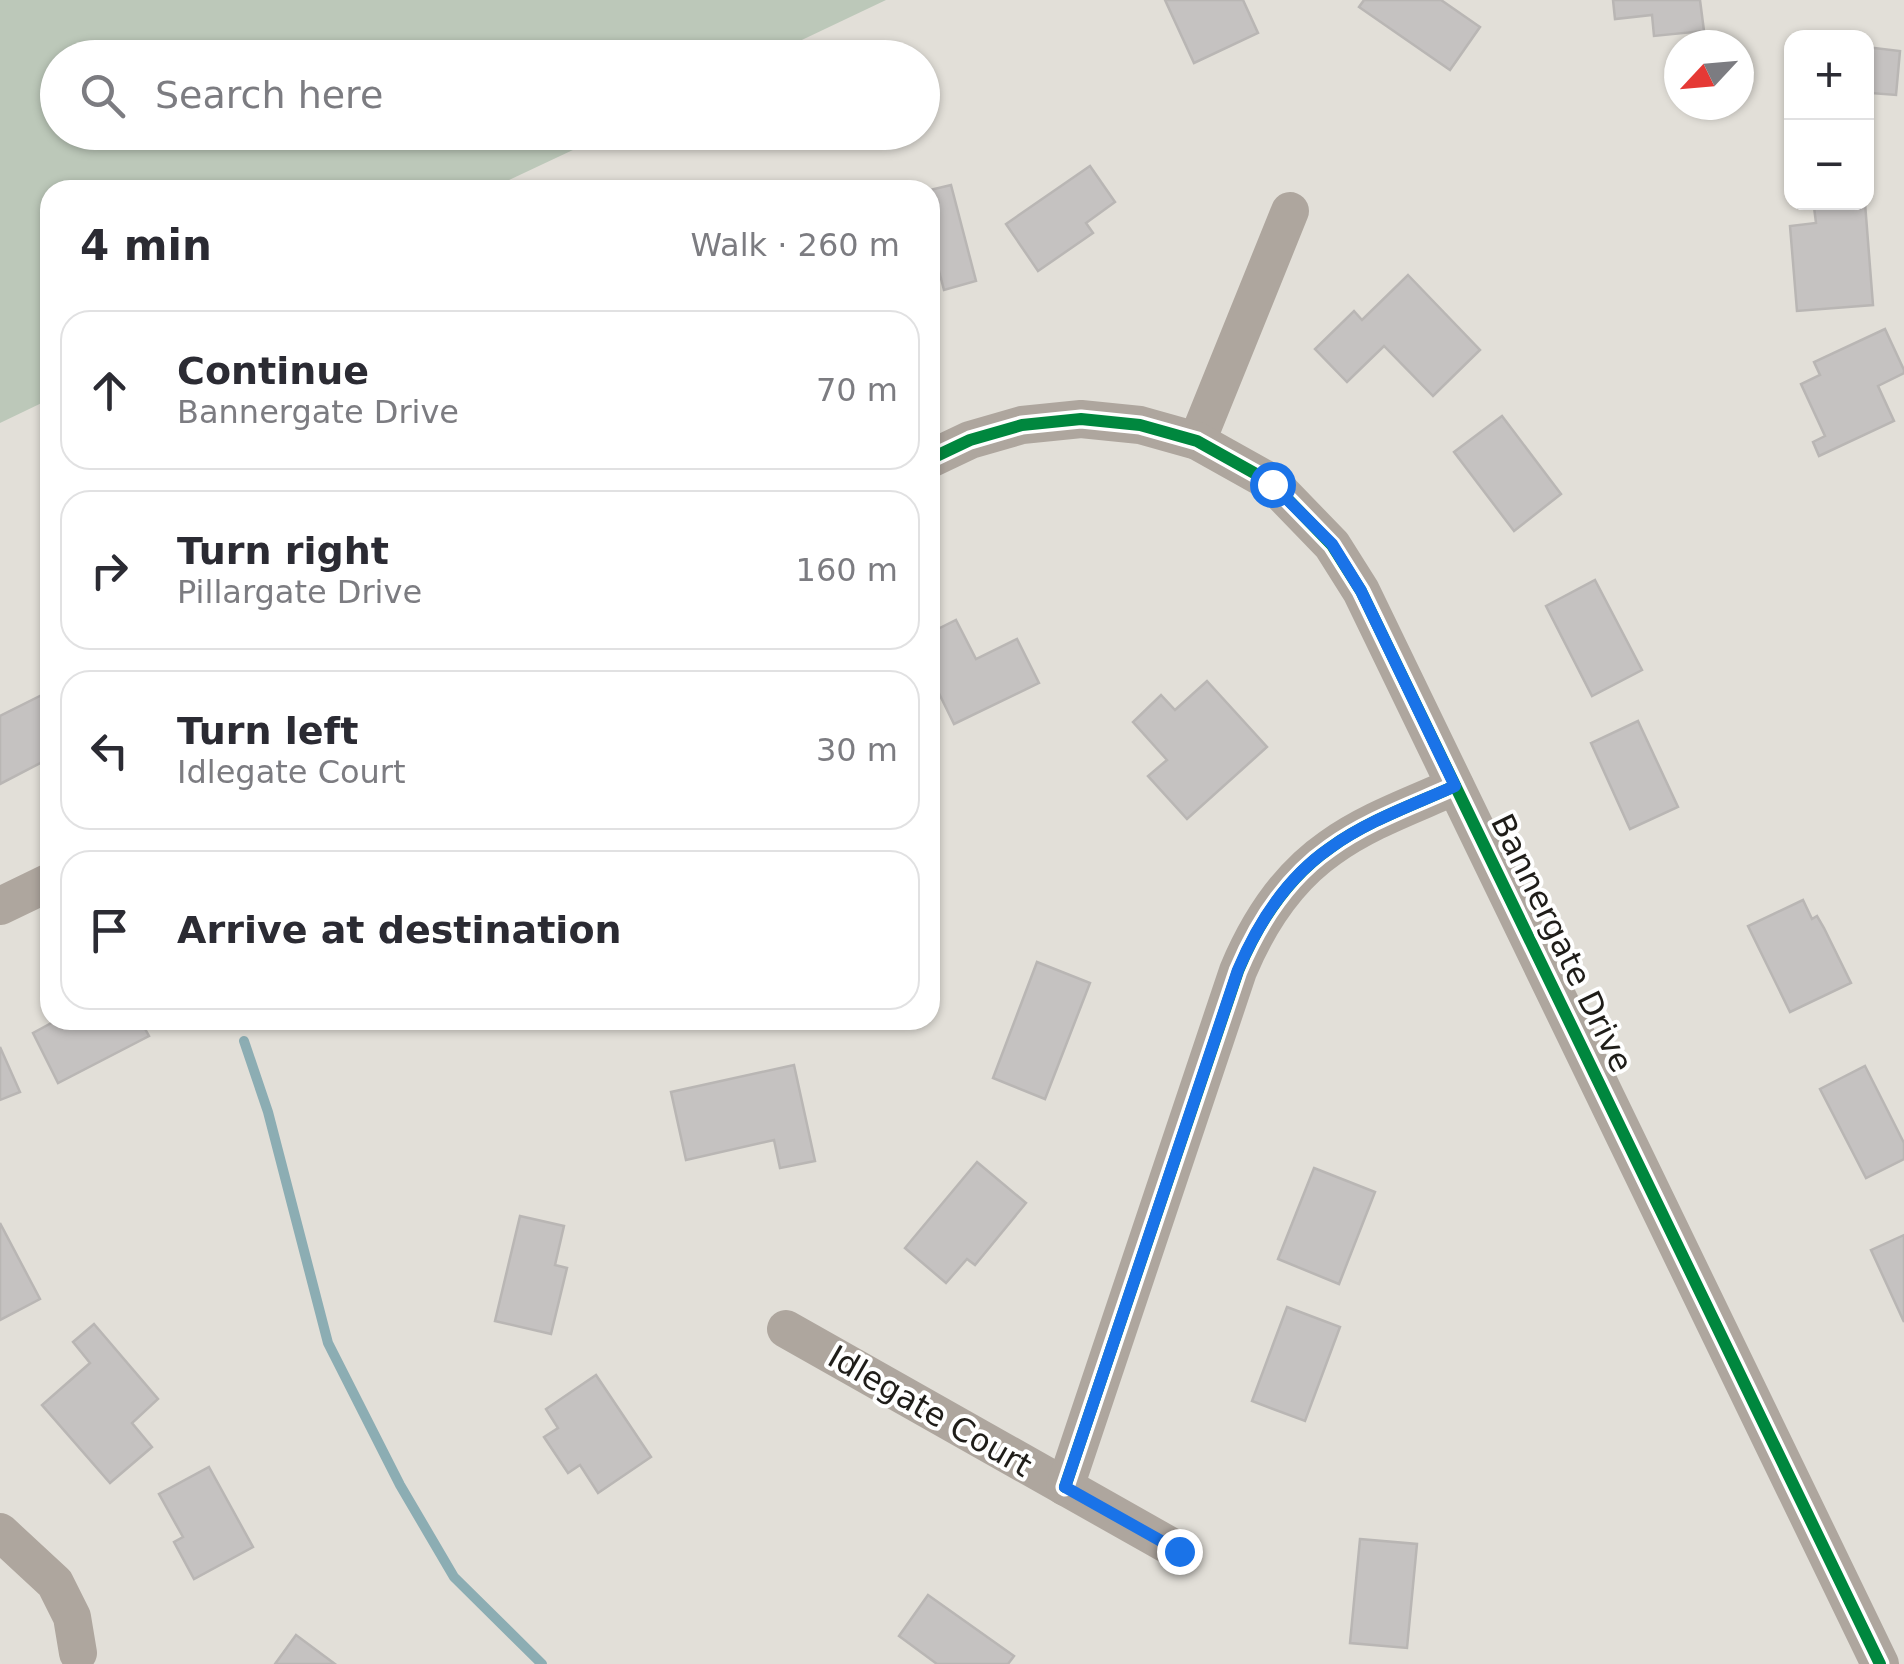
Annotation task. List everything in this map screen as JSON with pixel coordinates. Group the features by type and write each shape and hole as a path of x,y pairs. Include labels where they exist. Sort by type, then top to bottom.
{"street":[{"path":"1196,441 1290,211"},
{"name":"Bannergate Drive","path":"940,455 970,440 1022,425 1081,419 1140,425 1196,441 1272,484 1332,544 1361,591 1880,1664"},
{"path":"1065,1487 1238,970 1254,933 1290,883 1328,848 1366,826 1455,786"},
{"path":"0,906 40,887"},
{"name":"Idlegate Court","path":"786,1329 1179,1551"},
{"path":"0,1532 55,1583 72,1617 78,1654"}],"green space":[{"path":"0,0 886,0 802,40 40,40 40,150 573,150 509,180 40,180 40,404 0,423"}],"building":[{"path":"1165,0 1243,0 1258,33 1194,63"},
{"path":"1364,0 1441,0 1480,27 1450,70 1359,7"},
{"path":"1613,0 1700,0 1704,30 1664,30 1664,35 1654,36 1652,15 1615,19"},
{"path":"1874,48 1900,51 1896,95 1874,93"},
{"path":"1090,166 1115,202 1086,223 1093,233 1038,271 1006,224"},
{"path":"951,185 976,281 944,290 940,275 940,188"},
{"path":"1814,210 1866,210 1873,305 1797,311 1790,226 1816,223"},
{"path":"1408,275 1480,350 1433,396 1384,346 1347,382 1315,349 1354,311 1362,320"},
{"path":"1885,329 1904,370 1878,386 1894,421 1819,456 1813,442 1825,436 1801,384 1820,375 1814,362"},
{"path":"1502,416 1561,494 1514,531 1454,452"},
{"path":"1595,580 1642,670 1592,696 1546,606"},
{"path":"956,620 976,659 1017,639 1039,683 954,724 940,695 940,628"},
{"path":"1207,681 1267,747 1187,819 1148,776 1167,760 1133,722 1161,695 1175,710"},
{"path":"40,696 40,763 0,784 0,716"},
{"path":"1638,721 1678,807 1630,829 1591,743"},
{"path":"1803,900 1812,919 1817,916 1824,928 1851,983 1790,1012 1748,926"},
{"path":"1037,962 1090,983 1045,1099 993,1078"},
{"path":"40,1029 146,1030 149,1036 58,1083 33,1033"},
{"path":"0,1047 20,1092 0,1100"},
{"path":"794,1065 815,1161 780,1168 774,1140 686,1160 671,1092"},
{"path":"1865,1066 1904,1143 1904,1159 1866,1178 1820,1089"},
{"path":"977,1162 1026,1203 975,1265 967,1259 946,1283 905,1248"},
{"path":"1314,1168 1375,1192 1339,1284 1278,1259"},
{"path":"520,1216 564,1226 555,1265 567,1268 551,1334 495,1321"},
{"path":"0,1223 40,1299 0,1320"},
{"path":"1904,1235 1904,1322 1871,1250"},
{"path":"1287,1307 1340,1327 1305,1421 1252,1401"},
{"path":"94,1324 158,1399 132,1423 152,1447 110,1483 42,1405 90,1363 73,1342"},
{"path":"596,1375 651,1457 598,1493 580,1465 568,1473 544,1437 558,1428 546,1409"},
{"path":"209,1467 253,1547 194,1579 174,1542 183,1537 159,1494"},
{"path":"1360,1539 1417,1544 1407,1648 1350,1643"},
{"path":"928,1595 1014,1656 1008,1664 937,1664 899,1636"},
{"path":"296,1635 335,1664 275,1664"}],"waterway":[{"path":"244,1041 268,1112 328,1343 400,1485 454,1577 542,1664"}],"cycle path":[{"path":"940,454 970,440 1022,425 1081,419 1140,425 1197,441 1272,483 1332,545 1361,591 1880,1664"},
{"path":"1065,1487 1238,971 1255,936 1287,887 1330,848 1375,822 1455,786"}],"route":[{"path":"1179,1551 1065,1487 1238,970 1254,933 1290,883 1328,848 1366,826 1455,786 1361,591 1332,544 1272,484"}]}
